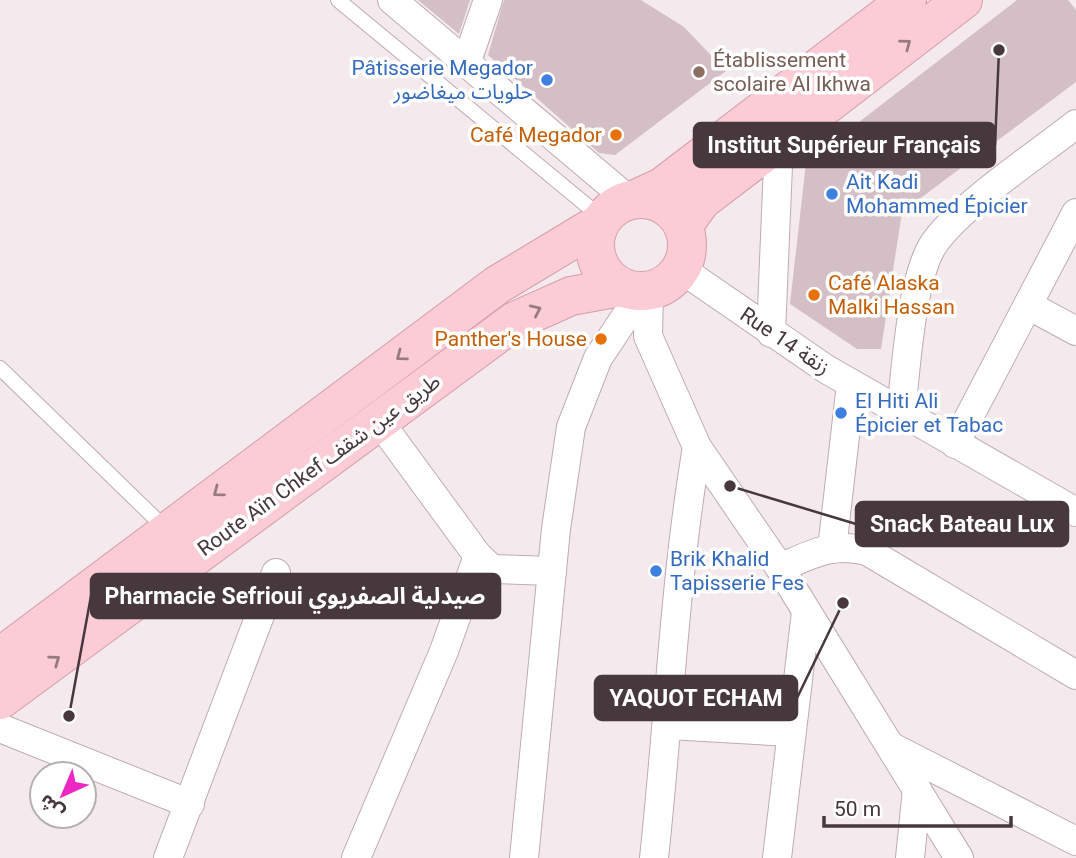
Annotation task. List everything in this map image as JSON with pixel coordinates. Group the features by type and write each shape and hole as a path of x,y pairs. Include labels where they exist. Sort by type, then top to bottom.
{"main road":[{"name":"Route Aïn Chkef طريق عين شقف","path":"0,657 497,285 618,210 662,187 907,0"},
{"path":"683,226 701,201 963,0"},
{"path":"654,200 669,208 683,226 687,244 681,269 664,286 637,290 608,278 597,260 594,240 618,210 654,200"},
{"name":"Route Aïn Chkef طريق عين شقف","path":"0,700 515,321 571,296 637,290"}],"street":[{"path":"392,0 467,61 618,210"},
{"path":"467,61 488,0"},
{"path":"901,412 919,291 933,245 962,214 1076,124"},
{"path":"771,333 779,141"},
{"path":"956,444 1076,213"},
{"name":"Rue 14 زنقة","path":"681,269 771,333 851,384 1076,512"},
{"path":"637,290 648,336 697,447 780,568 958,858"},
{"path":"524,858 552,572 571,426 598,358 637,290"},
{"path":"1028,304 1076,331"},
{"path":"832,549 851,384"},
{"path":"380,421 478,556 492,569 552,572"},
{"path":"654,858 669,725 680,568 697,447"},
{"path":"780,568 845,545 866,551 1076,675"},
{"path":"356,858 444,651 478,556"},
{"path":"169,858 276,573"},
{"path":"777,858 806,612"},
{"path":"669,725 790,732"},
{"path":"0,728 190,804"},
{"path":"892,747 1076,841"},
{"path":"910,858 918,789"}],"lane":[{"path":"338,0 618,210"},
{"path":"0,368 167,530"}],"building":[{"path":"418,0 470,0 459,34"},
{"path":"504,0 641,0 684,27 726,71 615,155 599,153 488,55"},
{"path":"1017,0 1068,0 1076,10 1076,82 902,212 881,349 857,349 790,304 806,163"}],"place":[{"name":"Institut Supérieur Français","path":"999,50"},
{"name":"Établissement scolaire Al Ikhwa","path":"699,72"},
{"name":"Pâtisserie Megador حلويات ميغاضور","path":"547,80"},
{"name":"Café Megador","path":"616,135"},
{"name":"Ait Kadi Mohammed Épicier","path":"832,194"},
{"name":"Café Alaska Malki Hassan","path":"814,295"},
{"name":"Panther's House","path":"601,339"},
{"name":"El Hiti Ali Épicier et Tabac","path":"841,413"},
{"name":"Snack Bateau Lux","path":"730,486"},
{"name":"Brik Khalid Tapisserie Fes","path":"656,571"},
{"name":"YAQUOT ECHAM","path":"843,603"},
{"name":"Pharmacie Sefrioui صيدلية الصفريوي","path":"69,716"}]}
